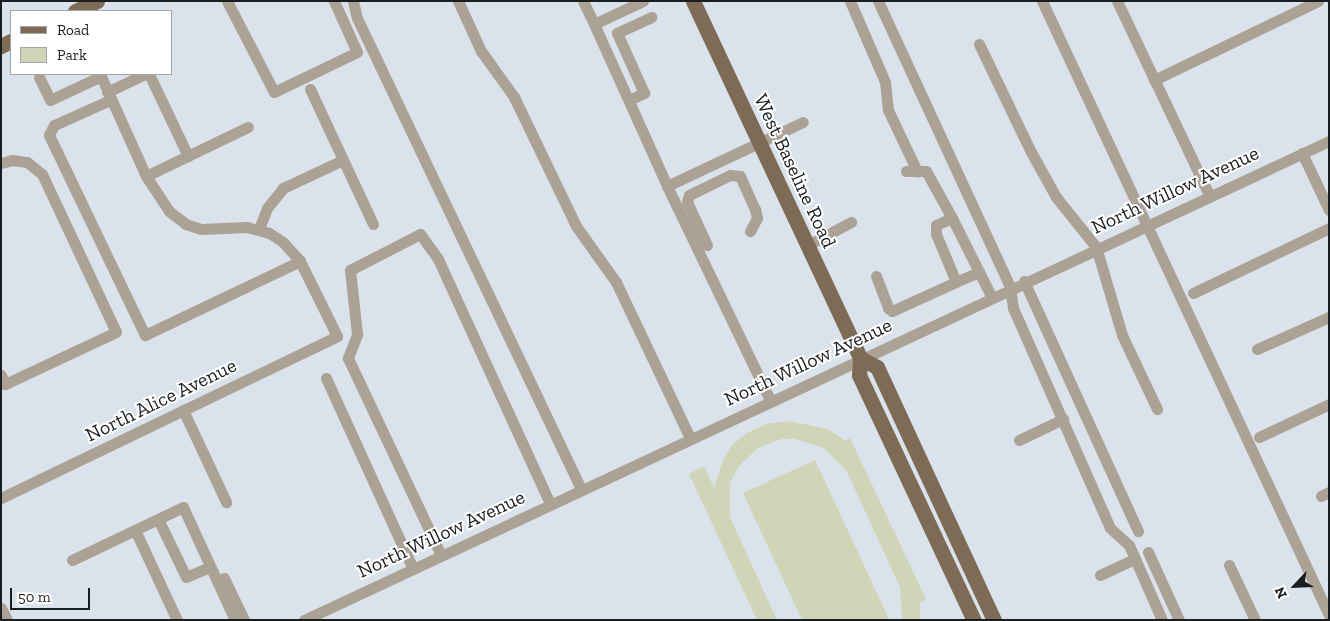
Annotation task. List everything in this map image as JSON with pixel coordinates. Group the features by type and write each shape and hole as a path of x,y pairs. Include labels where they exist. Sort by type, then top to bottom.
{"main road":[{"path":"75,9 97,1"},
{"name":"West Baseline Road","path":"693,1 860,358 859,375 974,620"},
{"name":"West Baseline Road","path":"860,358 877,367 994,620"}],"street":[{"path":"227,1 274,92 357,52 334,1"},
{"path":"353,1 356,18 581,489"},
{"path":"458,1 481,51 514,97 576,226 616,282 690,438"},
{"path":"583,1 667,186 770,400"},
{"path":"594,24 643,1"},
{"path":"850,1 885,82 888,110 911,171 926,171 991,296"},
{"path":"878,1 1010,287 1013,308 1064,419 1110,528 1129,545 1162,620"},
{"path":"1042,1 1329,615"},
{"path":"1117,1 1209,195"},
{"path":"1154,80 1318,1"},
{"path":"629,100 644,93 617,33 651,17"},
{"path":"979,44 1030,152 1056,196 1096,247 1122,335 1157,409"},
{"path":"39,77 50,100 101,75 108,96 146,176 169,211 186,224 208,229 238,226 259,229 283,242 300,262 145,335 49,135 54,125 108,96 143,75"},
{"path":"149,75 188,156"},
{"path":"310,89 373,224"},
{"path":"667,186 803,122"},
{"path":"146,176 248,127"},
{"name":"North Willow Avenue","path":"304,620 1010,287 1329,140"},
{"path":"1302,153 1329,210"},
{"path":"1,163 12,160 27,162 42,174 116,332 5,384 1,375"},
{"path":"259,229 268,208 283,188 343,160"},
{"path":"708,245 687,202 689,195 730,174 740,176 755,209 756,218 750,231"},
{"path":"952,218 936,225 936,234 956,282"},
{"path":"808,245 851,222"},
{"path":"1193,293 1329,228"},
{"path":"441,555 348,358 356,334 350,270 420,234 438,259 550,504"},
{"name":"North Alice Avenue","path":"1,498 337,336 300,262"},
{"path":"876,276 888,308 892,311 979,272"},
{"path":"1024,281 1138,531"},
{"path":"1257,349 1329,317"},
{"path":"326,378 413,568"},
{"path":"1259,437 1329,404"},
{"path":"183,410 226,502"},
{"path":"1019,440 1064,419"},
{"path":"72,560 183,507 235,620"},
{"path":"191,508 244,620"},
{"path":"158,519 186,577 210,567"},
{"path":"135,530 177,620"},
{"path":"1148,552 1179,620"},
{"path":"1100,575 1135,559"},
{"path":"1229,565 1255,620"},
{"path":"1,608 7,620"}],"green space":[{"path":"789,421 828,429 845,441 850,438 926,599 920,602 920,620 902,620 900,587 846,470 824,448 795,439 782,439 758,448 739,466 730,483 730,517 777,620 757,620 689,474 704,466 714,488 722,462 732,445 747,433 766,424"},
{"path":"815,460 889,619 887,620 802,620 743,493"}]}
